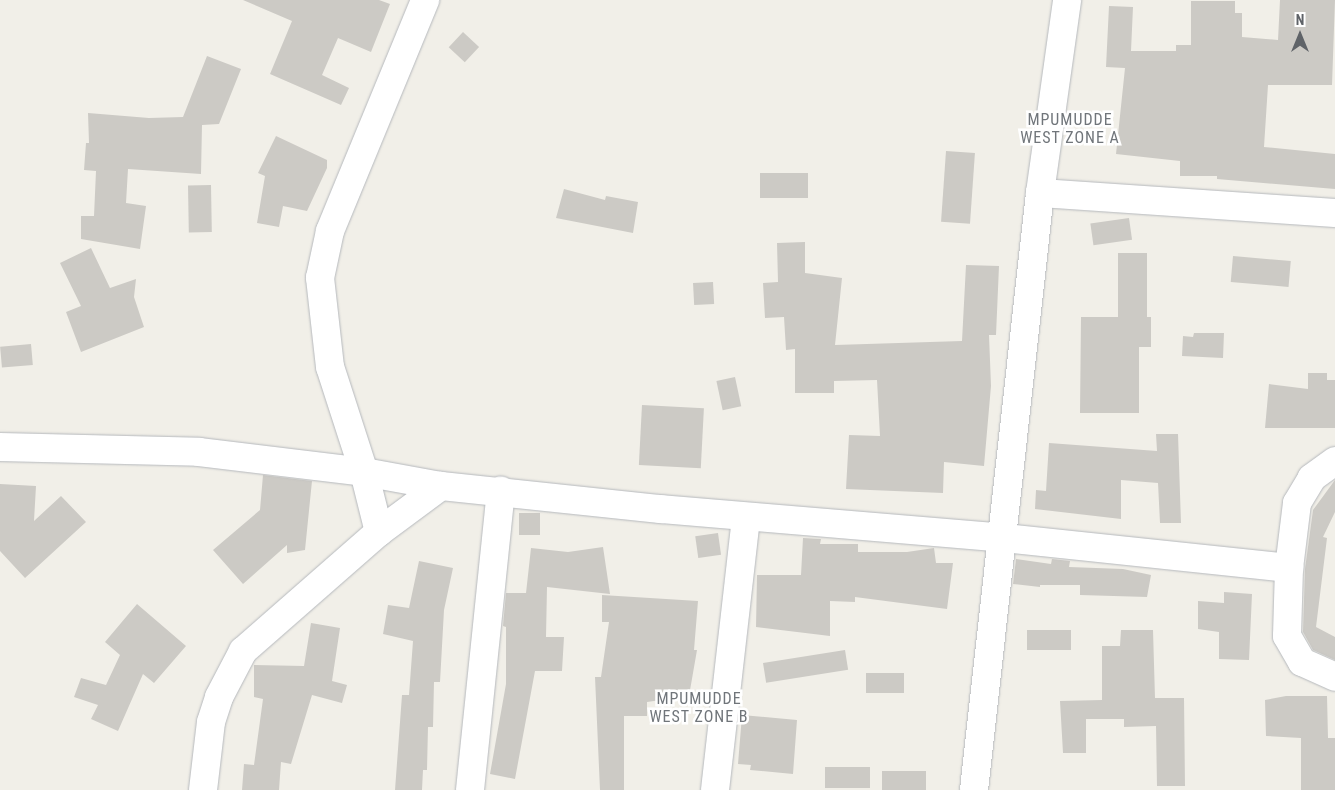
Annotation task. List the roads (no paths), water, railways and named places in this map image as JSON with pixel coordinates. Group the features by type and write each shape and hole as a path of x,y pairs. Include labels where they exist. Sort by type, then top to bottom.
{"street":[{"path":"379,532 364,472 330,367 320,278 330,231 425,0"},
{"path":"974,790 1004,538 1040,193 1067,0"},
{"path":"1040,193 1335,213"},
{"path":"0,447 199,452 364,472 441,486 501,490 746,518 1004,538 1289,568"},
{"path":"1335,461 1312,478 1297,503 1289,568 1287,636 1302,662 1335,677"},
{"path":"203,790 211,722 219,697 243,651 379,532 441,486"},
{"path":"470,790 501,490"},
{"path":"715,790 746,518"}],"district":[{"name":"MPUMUDDE WEST ZONE A","path":"1070,129"},
{"name":"MPUMUDDE WEST ZONE B","path":"699,708"}]}
